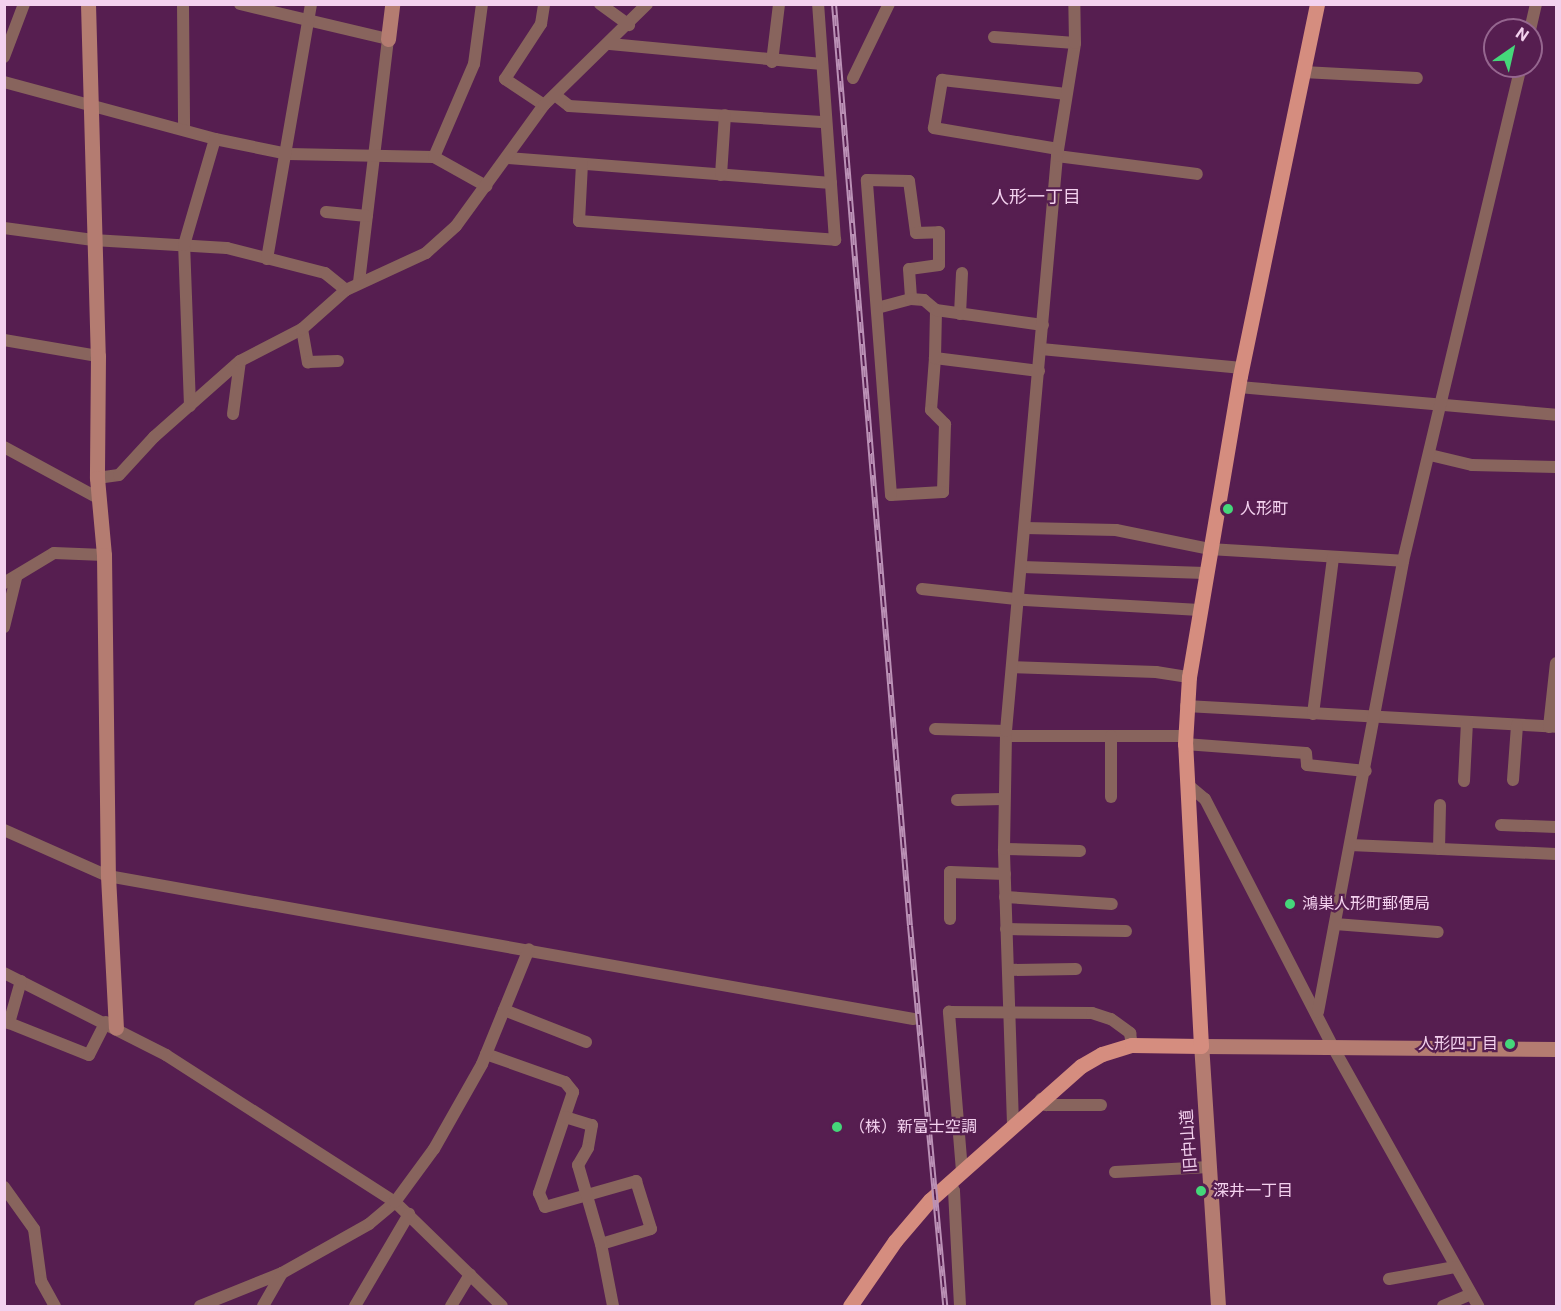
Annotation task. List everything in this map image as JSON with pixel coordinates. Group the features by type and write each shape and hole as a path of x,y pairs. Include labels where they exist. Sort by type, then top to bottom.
{"main road":[{"path":"849,1306 895,1240 956,1177 1041,1099 1088,1062 1132,1045 1201,1046 1185,740 1189,678 1209,549 1242,368 1317,4"}],"street":[{"path":"4,57 10,21 24,4"},
{"path":"21,981 9,1023 89,1055 111,1025 104,555 98,498 98,356 88,105 88,4"},
{"path":"183,4 184,128"},
{"path":"240,4 388,39"},
{"path":"267,259 288,154 311,4"},
{"path":"359,283 392,4"},
{"path":"434,157 474,64 482,4"},
{"path":"544,4 541,24 505,79 544,105"},
{"path":"600,4 629,25"},
{"path":"98,478 119,475 240,361 302,329 346,290 426,253 456,226 544,105 610,44 647,4"},
{"path":"772,62 779,4"},
{"path":"582,164 579,221 835,240 818,4"},
{"path":"853,78 889,4"},
{"path":"1013,1124 1007,1012 1003,799 1006,733 1057,152 1075,43 1074,4"},
{"path":"994,38 1075,43"},
{"path":"610,44 772,62 822,64"},
{"path":"1303,72 1416,78"},
{"path":"1318,1012 1366,771 1403,561 1518,78"},
{"path":"1066,94 942,80 934,128 1057,152 1197,174"},
{"path":"4,82 184,128 215,139 288,154 434,157 486,186"},
{"path":"555,95 569,106 826,122"},
{"path":"721,175 725,115"},
{"path":"190,406 184,245 215,139"},
{"path":"507,158 831,183"},
{"path":"911,299 909,270 939,265 939,232 916,232 909,181 867,180 891,495 943,492 945,424 931,410 936,310"},
{"path":"326,212 367,216"},
{"path":"4,228 93,240 227,248 325,273 346,290"},
{"path":"960,314 962,273"},
{"path":"877,308 911,299 924,300 936,310 1043,325"},
{"path":"302,329 308,362 338,361"},
{"path":"4,340 98,356"},
{"path":"1041,348 1242,368"},
{"path":"935,358 1039,371"},
{"path":"233,414 240,361"},
{"path":"1239,387 1557,415"},
{"path":"4,447 98,498"},
{"path":"1430,455 1472,465 1557,467"},
{"path":"1025,528 1116,530 1209,549 1403,561"},
{"path":"4,627 10,581 54,553 104,555"},
{"path":"1313,714 1334,557"},
{"path":"1022,567 1205,573"},
{"path":"922,589 1200,610"},
{"path":"1186,706 1553,727 1556,664"},
{"path":"1012,667 1156,672 1189,678"},
{"path":"1464,781 1467,722"},
{"path":"1513,780 1517,725"},
{"path":"935,729 1185,740 1306,753 1307,765 1366,771"},
{"path":"1111,736 1111,796"},
{"path":"1187,784 1205,799 1318,1012 1334,1048 1478,1306"},
{"path":"957,800 1003,799"},
{"path":"1439,849 1440,805"},
{"path":"1501,825 1557,827"},
{"path":"4,830 108,876 913,1019"},
{"path":"1350,845 1557,854"},
{"path":"1004,849 1080,851"},
{"path":"950,920 950,872 1005,873"},
{"path":"1005,897 1112,904"},
{"path":"1335,924 1438,932"},
{"path":"1006,929 1126,930"},
{"path":"200,1306 282,1273 369,1224 394,1202 434,1149 486,1054 529,949"},
{"path":"1008,970 1076,969"},
{"path":"4,973 111,1025 166,1055 394,1202 502,1306"},
{"path":"504,1010 585,1042"},
{"path":"960,1306 954,1191 956,1177 950,1012 1092,1013 1111,1019 1130,1033 1132,1045"},
{"path":"1201,1046 1557,1049"},
{"name":"旧中山道","path":"1201,1046 1218,1306"},
{"path":"486,1054 565,1082 573,1092 539,1193 545,1207 636,1180 651,1229 601,1244"},
{"path":"1041,1099 1046,1105 1101,1105"},
{"path":"565,1117 592,1125 588,1148 578,1165 601,1244 613,1306"},
{"path":"1115,1172 1209,1167"},
{"path":"4,1187 34,1229 41,1281 55,1306"},
{"path":"355,1306 409,1214"},
{"path":"1389,1280 1455,1267"},
{"path":"263,1306 282,1273"},
{"path":"451,1306 470,1274"},
{"path":"1443,1306 1471,1294"}],"railway":[{"path":"834,4 910,926 945,1306"}],"place":[{"name":"人形町","path":"1228,509"},
{"name":"鴻巣人形町郵便局","path":"1290,904"},
{"name":"人形四丁目","path":"1510,1044"},
{"name":"（株）新富士空調","path":"837,1127"},
{"name":"深井一丁目","path":"1201,1191"}],"district":[{"name":"人形一丁目","path":"1036,197"}]}
